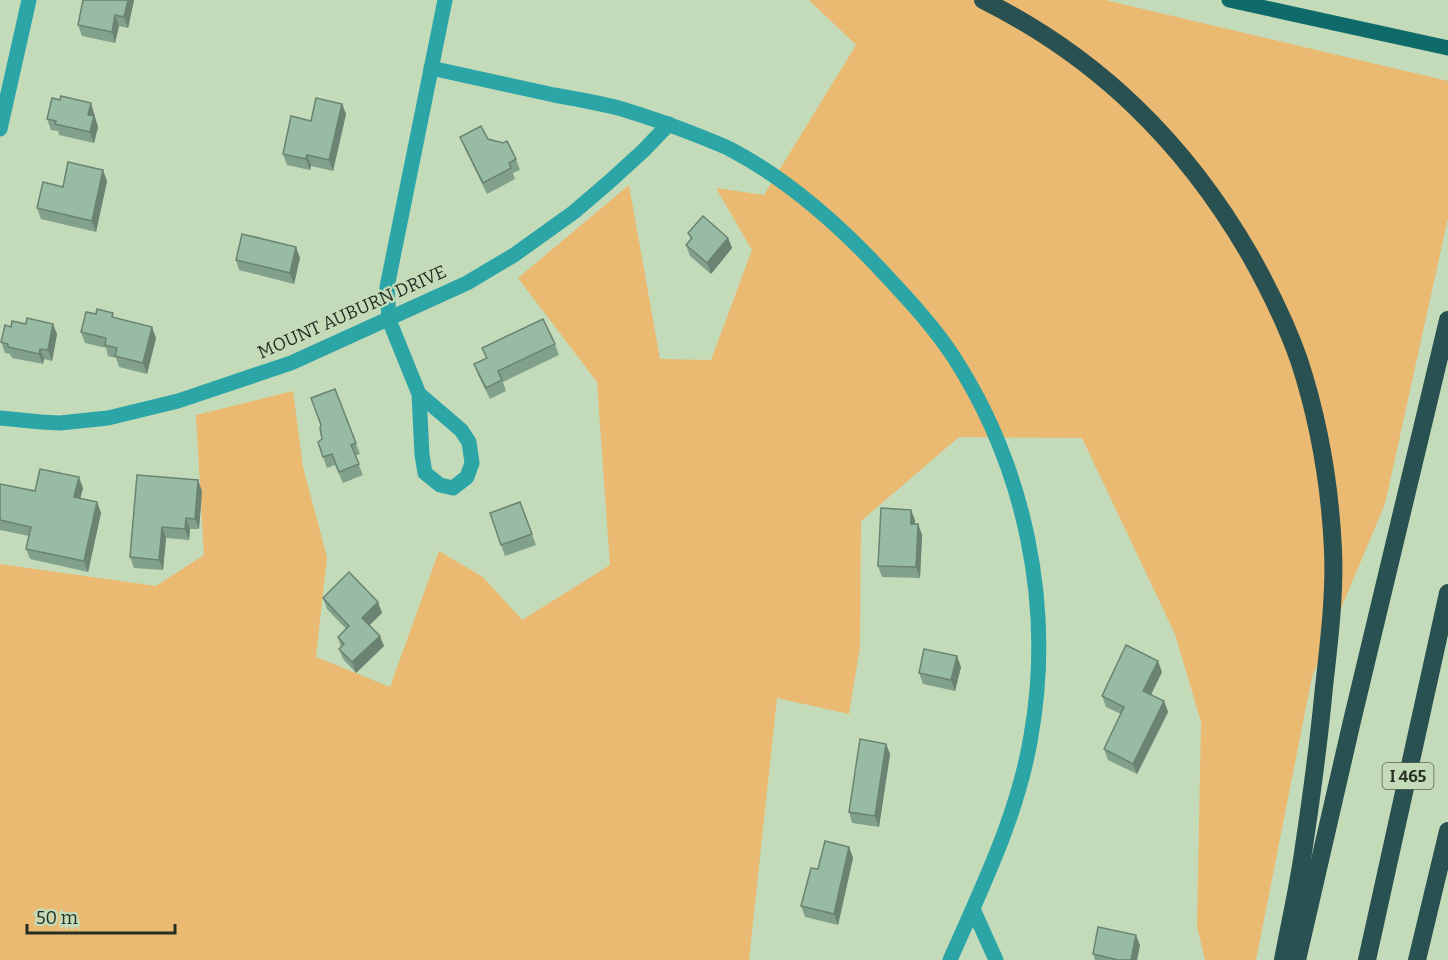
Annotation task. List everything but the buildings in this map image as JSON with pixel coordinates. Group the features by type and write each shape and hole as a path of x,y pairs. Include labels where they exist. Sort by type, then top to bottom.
{"highway":[{"path":"982,0 1033,27 1076,56 1143,113 1180,153 1237,232 1263,278 1282,316 1312,403 1329,496 1333,597 1317,759 1304,849 1283,960"},
{"path":"1297,960 1448,320"},
{"name":"I 465","path":"1367,960 1448,593"},
{"path":"1417,960 1448,831"}],"main road":[{"path":"1229,0 1448,48"}],"street":[{"path":"0,129 29,0"},
{"path":"419,394 461,430 469,442 472,463 467,477 453,488 440,485 425,473 419,394 389,320 387,287 445,0"},
{"path":"431,69 619,108 669,124 727,148 775,176 843,231 920,312 952,356 975,394 1006,463 1025,527 1035,580 1039,635 1036,701 1028,755 1014,809 999,850 950,960"},
{"name":"MOUNT AUBURN DRIVE","path":"0,418 41,422 89,421 146,409 219,388 291,363 389,320 467,283 529,245 616,177 669,124"},
{"path":"973,909 996,960"}],"shaded area":[{"path":"809,0 1105,0 1448,81 1448,218 1385,504 1312,677 1256,960 1205,960 1197,926 1201,722 1175,634 1082,438 959,437 861,521 860,647 849,714 777,698 749,960 0,960 0,564 156,586 204,555 196,415 293,391 303,467 327,557 316,657 390,687 439,551 483,577 522,620 610,565 597,382 518,278 629,185 660,359 711,360 752,250 716,188 764,195 856,45"}]}
